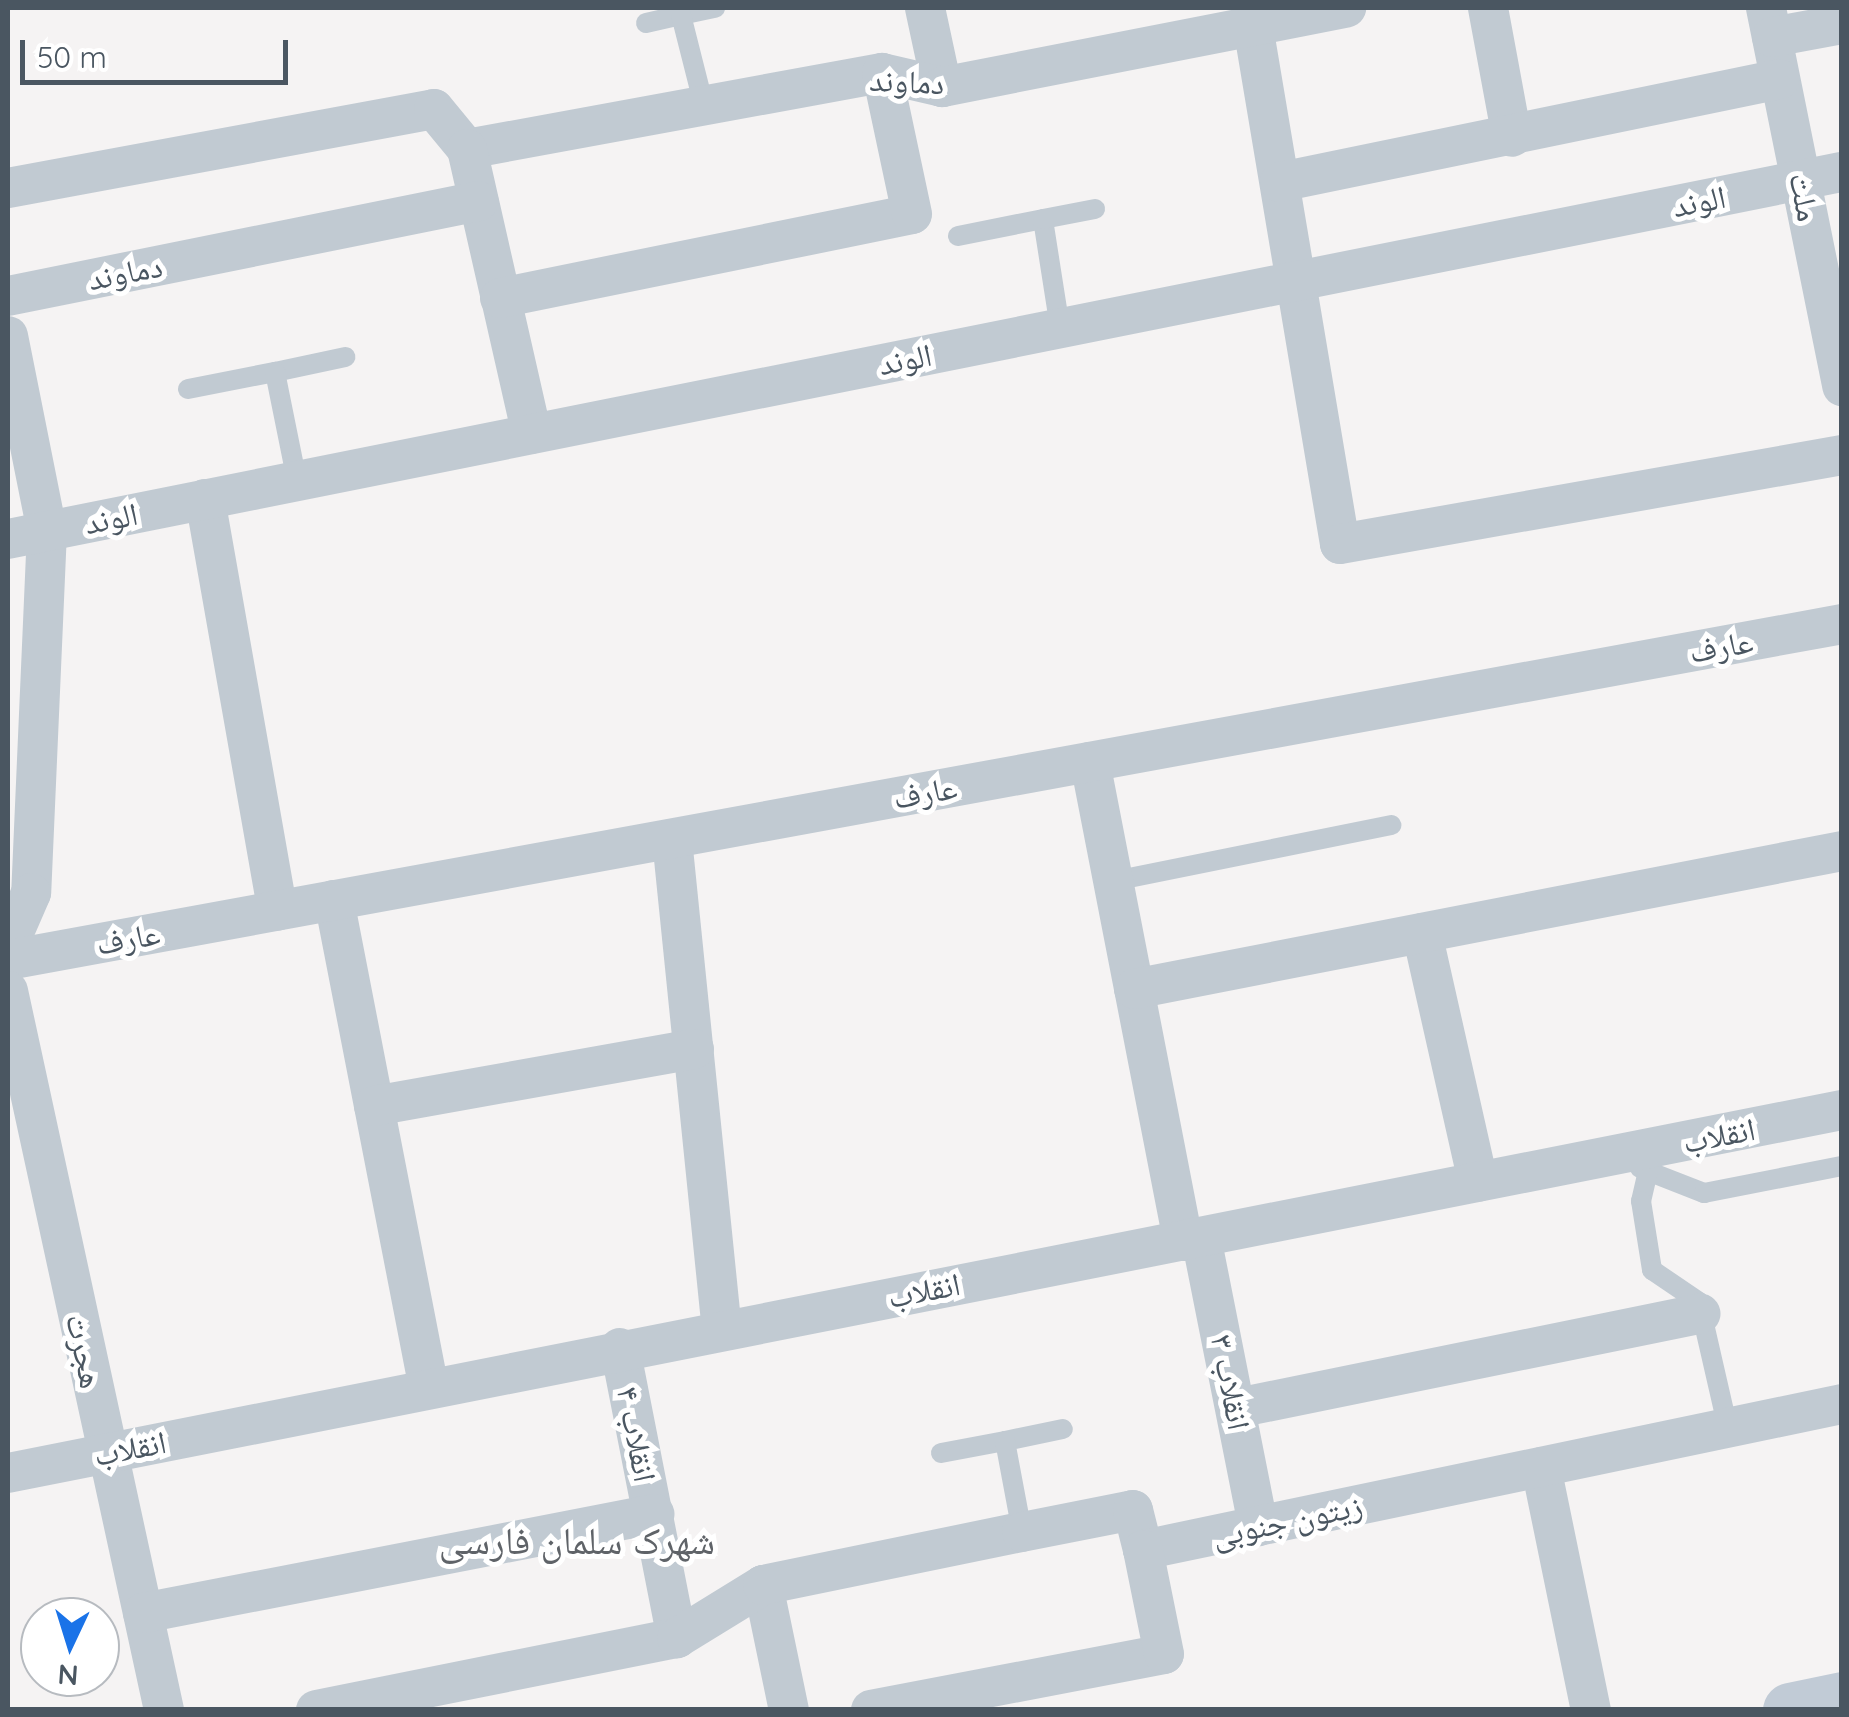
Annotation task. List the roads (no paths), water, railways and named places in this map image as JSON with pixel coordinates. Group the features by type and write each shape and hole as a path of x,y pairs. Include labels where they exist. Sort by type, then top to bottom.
{"street":[{"path":"925,8 942,87"},
{"name":"دماوند","path":"466,149 882,72 942,87 1346,8"},
{"path":"1488,8 1512,137"},
{"path":"1769,22 1842,24"},
{"name":"ملت","path":"1769,22 1841,377"},
{"path":"1253,26 1340,544 1842,455"},
{"path":"500,298 912,214 882,72"},
{"path":"1280,182 1780,79"},
{"path":"8,188 434,109 466,149 532,434"},
{"name":"الوند","path":"8,539 1842,172"},
{"name":"دماوند","path":"8,296 478,201"},
{"path":"8,336 47,531 30,893 8,946"},
{"path":"204,500 278,911"},
{"name":"عارف","path":"8,960 1842,624"},
{"name":"انقلاب ۳","path":"1090,762 1134,989 1192,1239 1237,1408 1258,1526"},
{"path":"672,839 722,1329"},
{"path":"1134,989 1842,851"},
{"path":"334,900 429,1390"},
{"path":"1422,932 1478,1182"},
{"name":"هجرت","path":"8,991 164,1710"},
{"path":"374,1106 694,1048"},
{"name":"انقلاب","path":"8,1472 429,1390 620,1348 1842,1110"},
{"path":"1237,1408 1701,1314"},
{"name":"انقلاب ۴","path":"620,1348 676,1638"},
{"name":"زیتون جنوبی","path":"1143,1550 1842,1404"},
{"path":"1541,1466 1591,1710"},
{"path":"316,1710 676,1638 763,1585 1133,1510 1164,1654 871,1710"},
{"path":"143,1613 654,1514"},
{"path":"763,1585 789,1710"},
{"path":"1790,1710 1842,1699"}],"lane":[{"path":"646,23 715,8"},
{"path":"681,15 704,106"},
{"path":"958,236 1094,209"},
{"path":"1042,219 1060,328"},
{"path":"188,389 345,357"},
{"path":"275,372 297,481"},
{"path":"1114,882 1391,825"},
{"path":"1610,1156 1704,1193 1842,1166"},
{"path":"1648,1171 1641,1201 1652,1270 1699,1302 1728,1429"},
{"path":"941,1453 1063,1429"},
{"path":"1006,1441 1022,1532"}],"district":[{"name":"شهرک سلمان فارسی","path":"577,1541"}]}
